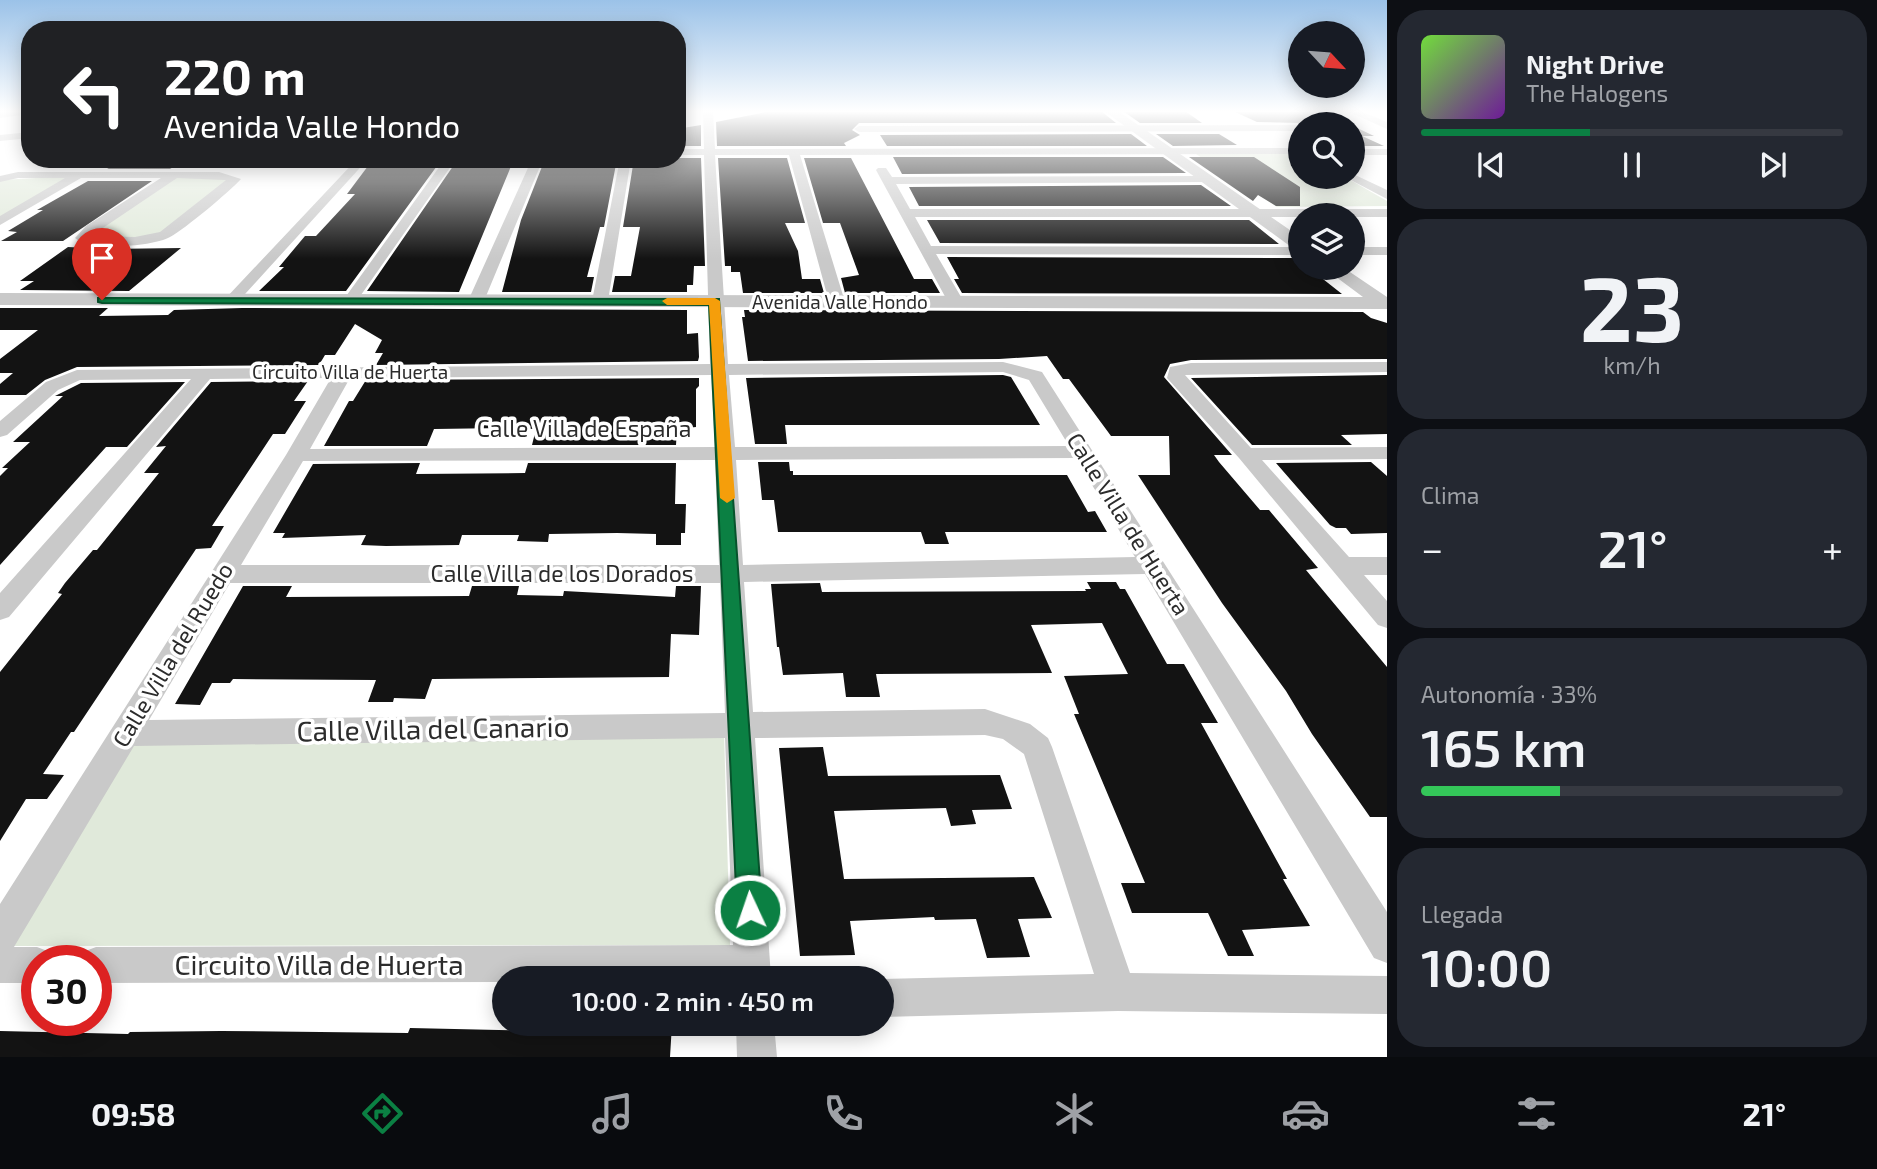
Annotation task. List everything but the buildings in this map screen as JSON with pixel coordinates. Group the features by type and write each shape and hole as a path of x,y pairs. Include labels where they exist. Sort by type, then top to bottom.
{"street":[{"path":"711,160 718,369 725,453 752,966"},
{"path":"796,160 837,302"},
{"path":"877,160 956,302"},
{"path":"1185,160 1206,179 1288,237"},
{"path":"1189,160 1288,223"},
{"path":"122,175 133,168"},
{"path":"230,302 354,168"},
{"path":"349,302 445,168"},
{"path":"476,301 534,168"},
{"path":"600,301 624,168"},
{"path":"0,178 18,175 219,175 235,179 164,235 135,241 93,241 82,238 100,223 173,176"},
{"path":"0,221 79,175"},
{"path":"888,180 1206,179"},
{"path":"1365,179 1387,180"},
{"path":"1365,183 1387,195"},
{"path":"906,213 1387,213"},
{"path":"927,250 1288,251"},
{"path":"1365,251 1387,251"},
{"path":"1365,278 1386,300"},
{"path":"1352,280 1386,300"},
{"name":"Avenida Valle Hondo","path":"0,299 230,302 1386,300"},
{"name":"Calle Villa de Huerta","path":"718,369 1003,367 1036,376 1387,945"},
{"path":"1387,367 1191,368 1175,371 1176,378 1246,454 1387,618"},
{"name":"Circuito Villa de Huerta","path":"0,431 52,386 78,375 718,369"},
{"name":"Calle Villa del Ruedo","path":"0,937 296,455 344,372"},
{"path":"0,610 206,373"},
{"name":"Calle Villa de España","path":"296,455 1083,452"},
{"path":"1246,454 1387,453"},
{"name":"Calle Villa de los Dorados","path":"223,574 730,573 1153,565"},
{"path":"1342,566 1387,566"},
{"path":"740,724 985,722 1008,726 1024,734 1037,747 1118,992"},
{"name":"Calle Villa del Canario","path":"126,733 740,724"},
{"path":"0,965 21,965"},
{"name":"Circuito Villa de Huerta","path":"112,965 492,969"},
{"path":"894,998 1118,992 1387,995"},
{"path":"756,1036 757,1057"}],"green space":[{"path":"1206,160 1288,160 1288,189 1365,188 1387,201 1387,206 1365,206 1365,203 1288,203 1288,207 1277,207"},
{"path":"74,176 0,218 0,180"},
{"path":"173,176 232,177 162,234 116,240 87,239"},
{"path":"724,731 730,945 10,946 127,737"}],"slow traffic":[{"path":"667,301 715,301 727,498"}],"route":[{"path":"102,300 715,301 750,910"}]}
